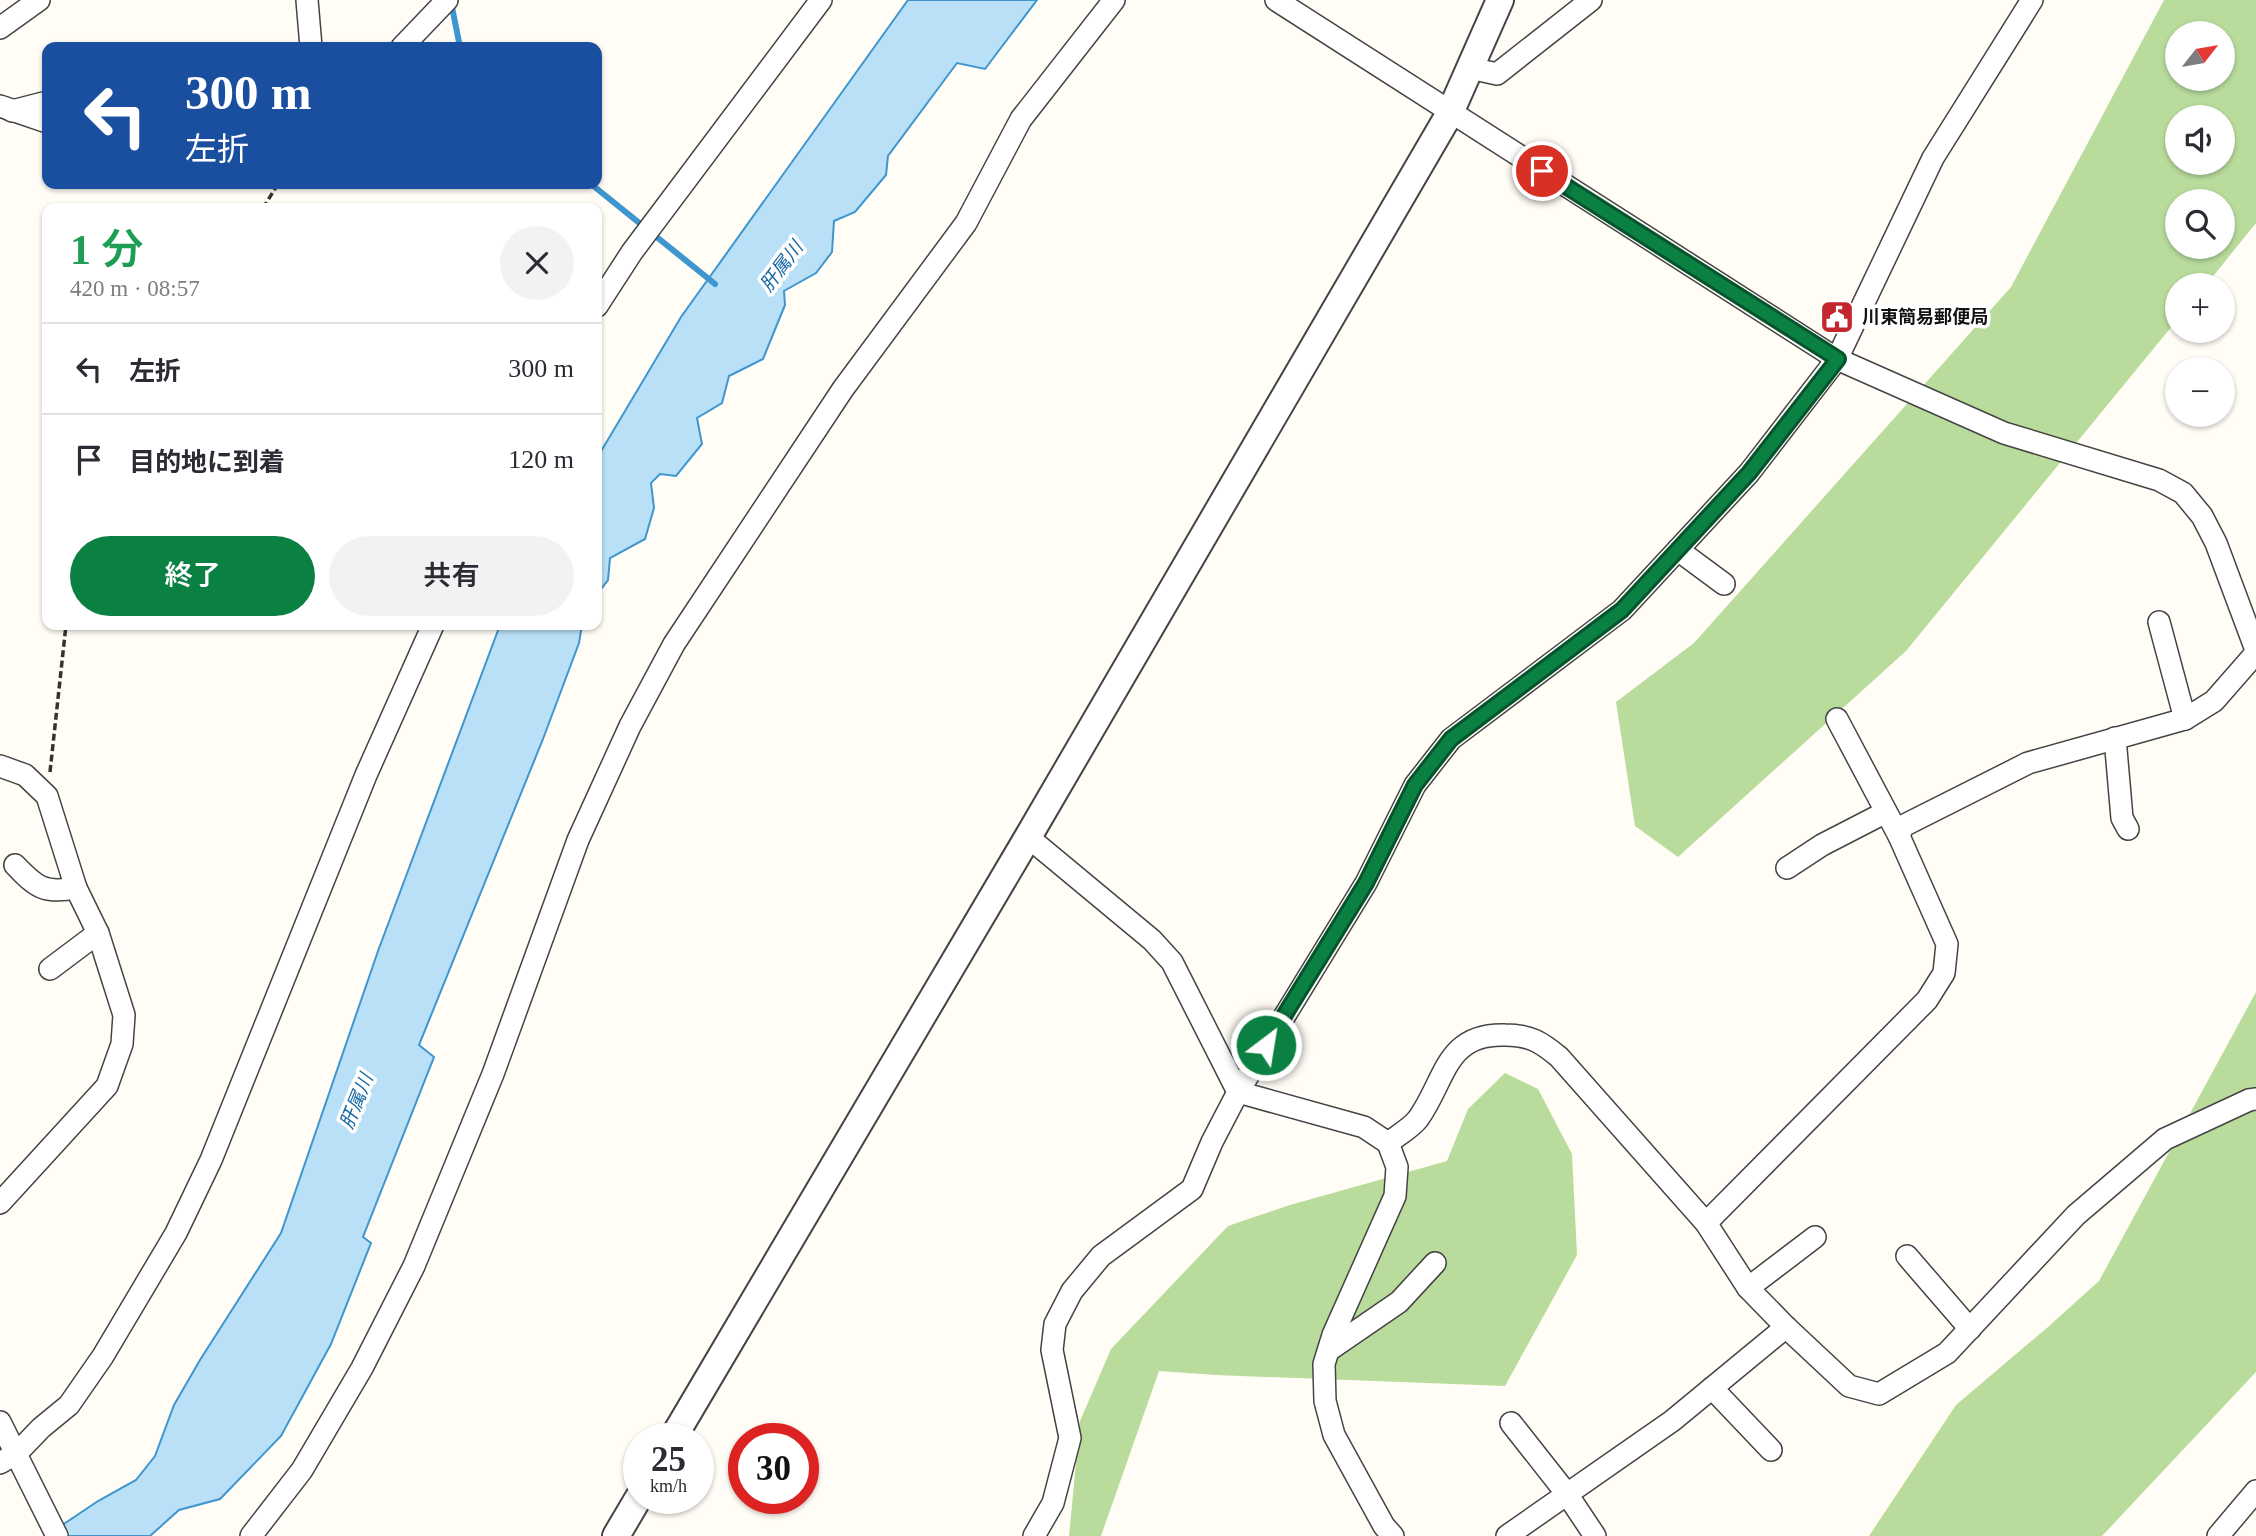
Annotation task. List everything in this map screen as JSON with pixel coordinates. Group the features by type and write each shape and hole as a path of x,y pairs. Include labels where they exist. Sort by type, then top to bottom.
{"street":[{"path":"0,28 39,0"},
{"path":"307,0 311,42"},
{"path":"407,42 447,0"},
{"path":"602,298 632,252 821,0"},
{"path":"250,1536 302,1470 362,1368 414,1266 493,1074 578,840 630,726 674,644 843,389 966,223 1021,120 1114,0"},
{"path":"1276,0 1838,359 2004,433 2159,480 2183,493 2202,516 2216,542 2256,652 2214,701 2185,719 2028,763 1903,825 1899,836"},
{"path":"682,1423 1028,838 1450,113 1500,0"},
{"path":"1470,68 1497,75 1591,0"},
{"path":"1034,1536 1053,1503 1070,1438 1052,1350 1055,1324 1072,1291 1101,1256 1192,1189 1238,1091 1366,883 1415,785 1451,739 1622,610 1749,473 1838,359 1933,158 2032,0"},
{"path":"6,108 42,103"},
{"path":"6,108 42,120"},
{"path":"1678,550 1724,584"},
{"path":"2159,622 2185,719"},
{"path":"13,1460 41,1428 69,1405 103,1356 176,1233 211,1160 366,775 431,630"},
{"path":"1706,1223 1927,1000 1944,973 1947,944 1899,836 1837,719"},
{"path":"2115,738 2122,818 2128,828"},
{"path":"0,766 25,775 47,796 76,888 98,933 124,1015 122,1044 107,1086 0,1203"},
{"path":"1787,868 1822,845 1886,812"},
{"path":"1028,838 1152,940 1172,962 1238,1091 1364,1127 1388,1143 1397,1167 1395,1196 1333,1335 1324,1364 1325,1401 1334,1435 1382,1533"},
{"path":"15,865 43,890 76,888"},
{"path":"50,969 98,933"},
{"path":"1388,1143 1416,1121 1456,1052 1470,1040 1489,1034 1539,1040 1559,1057 1706,1223 1748,1288 1849,1386 1879,1394 1947,1353 2076,1215 2165,1139 2256,1099"},
{"path":"1748,1288 1815,1237"},
{"path":"1907,1256 1970,1329"},
{"path":"1329,1350 1399,1301 1435,1263"},
{"path":"1507,1536 1672,1421 1786,1327"},
{"path":"1712,1388 1771,1450"},
{"path":"0,1422 13,1460 57,1536"},
{"path":"1511,1423 1567,1494 1595,1536"},
{"path":"2218,1536 2256,1491"},
{"path":"616,1536 629,1514"}],"path":[{"path":"47,796 65,630"}],"green space":[{"path":"2164,0 2256,0 2256,223 2235,249 2235,189 2165,189 2165,259 2227,259 2216,273 2165,273 2165,335 1906,651 1678,857 1635,826 1616,702 1694,643 2011,287"},
{"path":"2256,992 2256,1372 2102,1536 1869,1536 1956,1405 2099,1281"},
{"path":"1505,1073 1538,1089 1572,1154 1577,1255 1505,1386 1159,1371 1101,1536 1069,1536 1080,1421 1111,1349 1228,1226 1290,1205 1447,1161 1468,1109"}],"water":[{"name":"肝属川","path":"908,0 1037,0 985,69 957,63 888,156 886,175 855,212 834,221 832,252 816,273 784,291 785,305 763,359 729,376 722,403 697,418 702,444 676,476 660,474 651,483 654,508 645,539 610,558 608,580 602,588 602,450 681,317"},
{"name":"肝属川","path":"498,630 581,630 579,643 543,739 419,1045 434,1057 363,1237 371,1243 331,1344 281,1436 220,1499 179,1510 150,1536 46,1536 98,1501 136,1480 155,1456 174,1405 281,1233 378,951"}],"waterway":[{"path":"451,2 459,42"},
{"path":"597,189 715,284"}],"place":[{"name":"川東簡易郵便局","path":"1837,317"}],"route":[{"path":"1266,1045 1366,883 1415,785 1451,739 1622,610 1749,473 1838,359 1542,171"}]}
